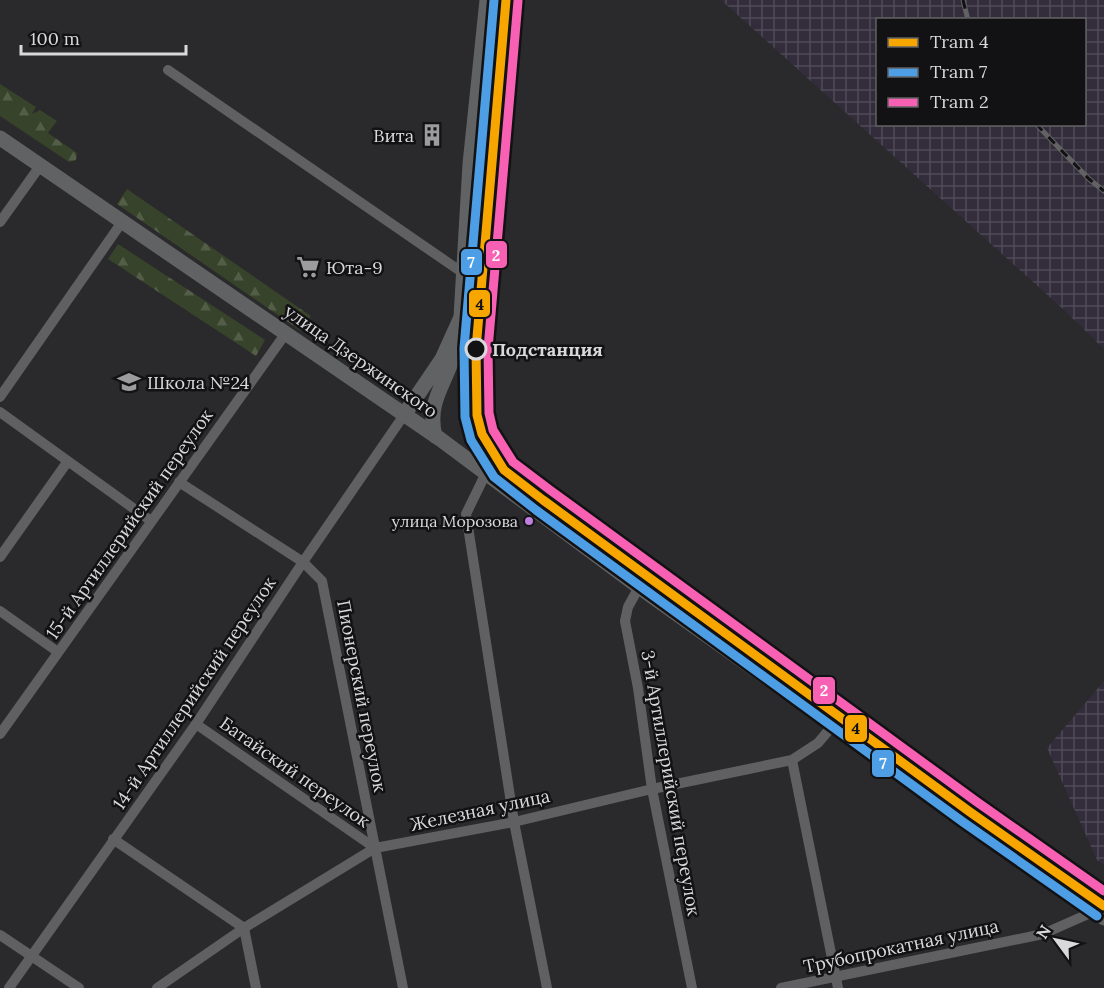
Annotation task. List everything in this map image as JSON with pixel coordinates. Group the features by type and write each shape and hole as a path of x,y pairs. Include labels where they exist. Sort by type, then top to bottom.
{"main road":[{"path":"435,436 432,409 453,357 461,317 470,164 487,0"},
{"name":"улица Дзержинского","path":"0,138 435,436 639,587 1100,915"},
{"path":"404,415 442,359 461,317"}],"street":[{"path":"168,70 463,273"},
{"path":"0,222 40,166"},
{"path":"0,397 122,222"},
{"name":"15-й Артиллерийский переулок","path":"0,734 286,333"},
{"path":"0,412 152,521"},
{"name":"14-й Артиллерийский переулок","path":"9,988 196,724 404,415"},
{"path":"0,557 68,461"},
{"path":"486,473 466,514 514,822 547,988"},
{"name":"Пионерский переулок","path":"179,482 303,562 322,580 403,988"},
{"name":"3-й Артиллерийский переулок","path":"639,587 628,607 625,621 638,688 652,789 692,988"},
{"path":"0,611 58,652"},
{"name":"Батайский переулок","path":"196,724 375,848"},
{"name":"Железная улица","path":"157,988 244,928 375,848 514,822 652,789 792,760 818,743 833,725"},
{"path":"792,760 837,983"},
{"path":"113,839 244,928 256,988"},
{"name":"Трубопрокатная улица","path":"781,988 837,983 1043,934 1100,915"},
{"path":"0,935 79,988"}],"shaded area":[{"path":"721,0 1104,0 1104,349 1064,310"},
{"path":"1104,681 1104,865 1097,860 1047,748"}],"green space":[{"path":"0,84 36,107 32,114 40,110 57,121 48,133 77,153 76,160 69,162 0,116"},
{"path":"127,189 311,316 301,331 117,204"},
{"path":"118,244 265,340 256,356 108,259"}],"railway":[{"path":"963,0 968,18"},
{"path":"1038,126 1089,179 1104,191"}],"tram line":[{"name":"7","path":"494,0 464,348 465,417 471,440 494,477 963,822 1097,916"},
{"name":"4","path":"506,0 476,349 477,415 482,434 504,470 970,812 1104,906"},
{"name":"2","path":"518,1 488,349 489,413 493,430 513,462 977,802 1104,891"}],"place":[{"name":"Вита","path":"432,135"},
{"name":"Юта-9","path":"308,267"},
{"name":"Подстанция","path":"476,349"},
{"name":"Школа №24","path":"129,382"},
{"name":"улица Морозова","path":"529,521"}]}
